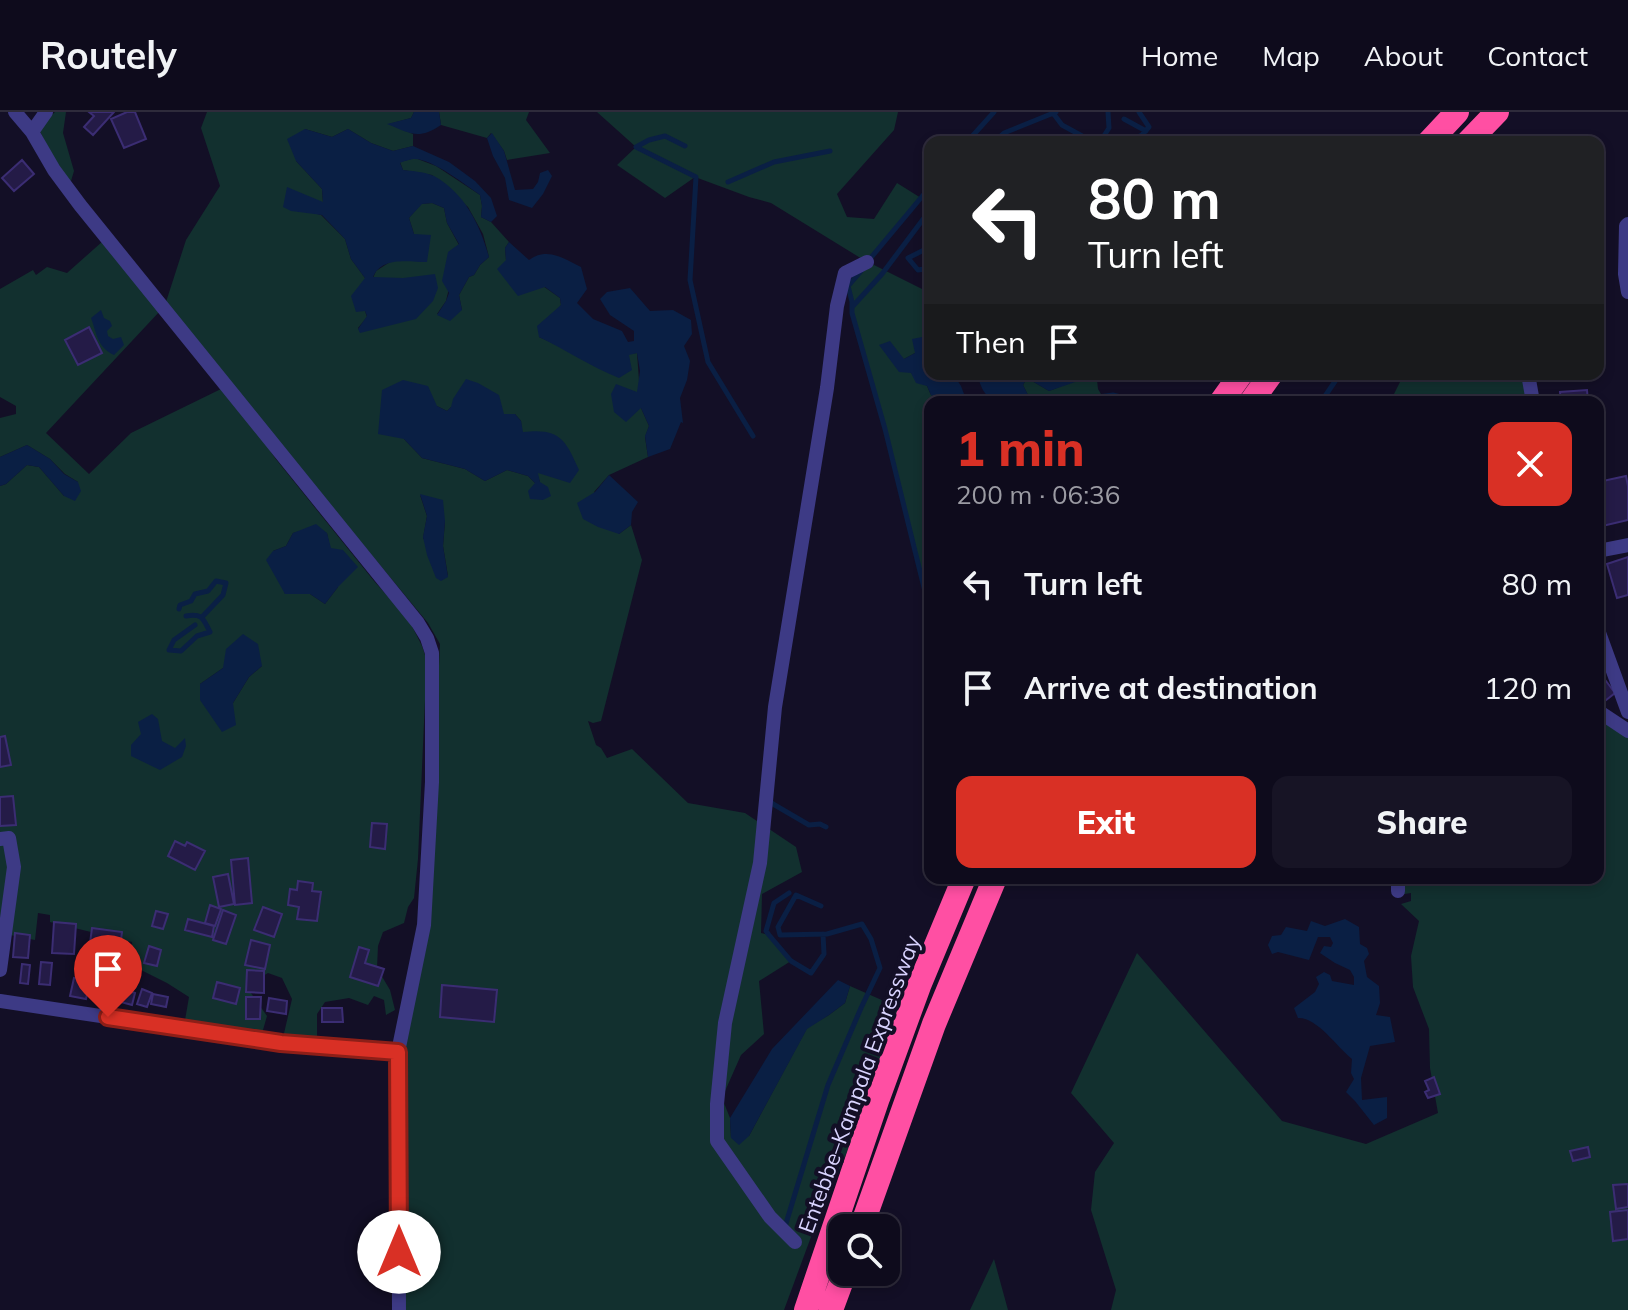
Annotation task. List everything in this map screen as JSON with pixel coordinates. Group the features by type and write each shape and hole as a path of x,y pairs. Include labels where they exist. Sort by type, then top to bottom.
{"highway":[{"path":"1435,136 1457,112"},
{"path":"1474,136 1497,112"},
{"name":"Entebbe–Kampala Expressway","path":"806,1310 919,986 962,884"},
{"path":"866,1214 934,1024 992,884"},
{"path":"831,1310 840,1286"}],"street":[{"path":"15,112 32,132 54,170 80,205 418,623 432,653 432,782 424,925 398,1052 399,1310"},
{"path":"32,132 46,112"},
{"path":"1628,224 1625,274 1628,292"},
{"path":"795,1242 770,1217 717,1141 717,1104 725,1023 760,863 775,707 827,388 837,306 845,273 867,262"},
{"path":"1604,550 1628,545"},
{"path":"1604,646 1628,712"},
{"path":"1604,715 1628,731"},
{"path":"0,839 9,838 14,867 0,970"},
{"path":"0,1001 281,1043 398,1052"}],"green space":[{"path":"55,112 66,112 63,133 74,171 71,181 62,177 35,121"},
{"path":"207,112 414,112 411,118 389,124 413,134 413,146 393,151 371,143 348,129 332,137 305,129 296,161 322,189 323,203 313,213 321,215 345,239 351,259 365,278 367,317 358,328 360,332 391,324 403,278 373,278 376,271 390,262 414,234 409,218 421,204 432,203 444,208 447,223 459,245 446,301 437,314 462,310 459,295 469,277 489,257 483,234 468,207 432,175 403,170 400,162 415,158 436,166 480,195 481,217 491,222 509,242 505,248 506,260 560,298 561,305 539,337 568,350 637,353 641,408 649,426 645,437 648,457 609,475 594,492 619,534 631,525 642,560 601,721 588,721 596,745 607,758 632,749 688,803 745,813 796,847 802,872 762,894 761,933 769,935 791,961 759,981 764,1034 741,1055 722,1098 730,1118 731,1138 749,1136 807,1028 845,1003 850,986 902,1009 784,1310 405,1310 399,1052 426,939 440,644 428,623 278,442 235,398 275,458 409,620 425,655 414,898 404,923 383,932 378,946 377,968 390,990 395,1010 386,1015 384,1000 374,996 368,1005 349,998 325,1002 317,1014 317,1042 282,1042 292,999 282,978 268,973 246,986 267,1016 261,1037 184,1026 189,997 133,966 132,942 50,922 50,915 38,913 35,940 0,933 0,486 27,465 39,467 64,496 78,482 27,445 0,457 0,418 16,414 16,406 0,397 0,289 33,270 36,275 47,267 67,273 103,241 160,311 46,433 89,474 131,433 221,389 166,302 186,240 220,186 201,128","holes":["437,406 447,411 451,407 515,414 521,421 540,482 535,483 528,476 507,470 485,481 465,469 422,458 404,439","420,495 445,521 443,546 448,576 423,538 427,516","304,530 327,533 338,587 325,604 310,594 285,594 273,551 286,546 293,533","262,666 249,677 233,703 200,684 223,668"]},
{"path":"439,112 529,112 526,120 550,153 507,160 491,133 487,138 441,125"},
{"path":"597,112 898,112 894,130 837,194 847,217 874,219 897,183 921,198 868,262 924,290 924,337 915,353 904,359 911,373 927,386 933,396 924,396 924,588 885,429 852,313 848,286 867,262 771,203 695,177 665,198 617,165 636,147"},
{"path":"1026,380 1030,380 1049,391 1078,380 1097,380 1102,396 1028,396 1023,385"},
{"path":"1401,380 1533,380 1536,396 1393,396"},
{"path":"1604,719 1628,737 1628,1310 1111,1310 1116,1290 1091,1210 1095,1172 1114,1143 1071,1093 1137,953 1282,1121 1366,1144 1438,1113 1430,1068 1429,1029 1413,987 1411,956 1419,921 1401,904 1411,901 1411,893 1398,895 1401,884 1604,884"},
{"path":"994,1259 1008,1310 970,1310"}],"water":[{"path":"414,112 439,112 441,125 426,133 415,134 387,124 411,118"},
{"path":"305,129 332,137 348,129 371,143 393,151 413,146 449,162 475,181 491,198 497,216 491,222 481,217 480,195 448,172 420,160 400,163 403,170 434,176 454,191 476,222 489,257 469,277 459,295 462,310 450,321 437,315 449,293 442,281 448,252 459,244 447,223 444,208 432,203 422,204 409,218 414,234 431,235 427,262 389,263 377,270 373,277 403,278 435,274 438,288 433,301 416,319 360,333 358,329 367,316 365,311 356,312 351,296 365,278 351,259 345,239 322,215 283,207 287,187 323,202 322,189 296,161 287,139"},
{"path":"492,133 504,151 515,190 533,189 540,173 548,170 552,176 532,208 509,200 505,178 487,138"},
{"path":"509,242 529,260 549,254 581,267 587,289 577,303 593,319 622,331 628,342 634,341 634,331 610,315 600,299 607,292 630,288 650,311 673,310 691,320 692,334 684,346 690,361 680,398 683,423 670,449 648,457 645,436 649,426 641,408 626,422 614,412 611,394 616,384 637,392 640,371 637,353 629,355 632,370 619,378 539,337 537,326 561,305 560,298 545,287 518,296 497,269 506,260 505,248"},
{"path":"101,310 112,326 107,331 108,336 113,339 121,337 124,345 114,355 101,344 91,318"},
{"path":"924,337 924,380 957,380 965,396 931,395 927,386 916,383 911,373 899,372 879,345 890,341 904,359 915,353 912,339"},
{"path":"466,379 499,395 504,414 515,414 521,421 523,432 553,434 565,443 579,470 570,483 538,473 540,482 548,487 551,496 543,500 530,499 528,491 535,483 528,476 507,470 485,481 465,469 422,458 404,439 378,434 382,390 403,380 428,386 437,406 447,411"},
{"path":"979,380 1026,380 1023,385 1028,396 988,396"},
{"path":"1030,380 1081,380 1049,391"},
{"path":"27,445 78,482 81,491 75,501 64,496 39,467 27,465 0,486 0,457"},
{"path":"609,475 638,502 632,512 631,525 619,534 583,519 577,503 595,492"},
{"path":"420,494 443,500 443,546 448,577 441,581 436,578 427,555 423,537 427,516"},
{"path":"316,524 327,533 331,548 343,550 358,567 325,604 310,594 285,594 266,560 273,551 286,546 293,533"},
{"path":"243,634 258,644 262,666 249,677 233,703 236,725 222,732 200,700 200,684 223,668 226,649"},
{"path":"152,714 158,719 162,741 175,748 185,738 182,757 160,770 131,756 131,745 141,734 138,722"},
{"path":"1345,919 1359,927 1360,944 1367,948 1369,954 1364,961 1367,977 1379,986 1380,1003 1376,1015 1390,1017 1395,1042 1370,1046 1361,1078 1362,1100 1387,1097 1387,1118 1374,1125 1346,1092 1354,1079 1352,1059 1319,1027 1298,1018 1294,1008 1315,992 1319,984 1316,977 1324,972 1330,975 1332,981 1354,985 1350,970 1320,953 1324,946 1331,947 1330,937 1318,937 1309,960 1278,952 1272,954 1268,945 1272,936 1281,935 1286,927 1307,931 1311,921 1325,926"},
{"path":"838,980 850,986 845,1003 807,1029 749,1136 739,1145 731,1138 730,1118 772,1049"}],"building":[{"path":"89,112 114,112 93,135 84,127 94,116"},
{"path":"135,112 146,139 124,148 111,119"},
{"path":"22,160 34,174 14,191 2,178"},
{"path":"89,327 102,353 78,365 65,340"},
{"path":"1587,390 1588,396 1560,396 1560,392"},
{"path":"1626,476 1628,520 1604,526 1604,481"},
{"path":"1628,557 1628,595 1617,598 1607,564"},
{"path":"1604,678 1615,693 1604,702"},
{"path":"5,736 11,765 0,767 0,737"},
{"path":"13,796 16,825 0,826 0,797"},
{"path":"372,823 387,824 385,849 370,847"},
{"path":"175,841 185,846 187,842 205,851 195,870 168,856"},
{"path":"248,858 252,903 235,905 231,860"},
{"path":"228,874 234,904 219,907 213,877"},
{"path":"298,881 313,883 312,891 321,892 317,921 297,919 299,907 288,905 290,889 297,890"},
{"path":"210,905 221,909 215,926 205,923"},
{"path":"263,907 282,914 274,937 254,930"},
{"path":"223,910 236,915 226,944 213,940"},
{"path":"156,911 168,914 163,929 152,926"},
{"path":"188,919 214,926 212,937 185,930"},
{"path":"54,922 76,924 74,954 52,953"},
{"path":"92,928 122,932 119,956 89,951"},
{"path":"15,933 30,935 28,958 13,957"},
{"path":"251,940 270,945 265,969 245,965"},
{"path":"149,946 161,950 157,966 144,963"},
{"path":"359,947 369,950 365,963 384,969 378,986 350,977"},
{"path":"41,962 52,963 50,985 39,984"},
{"path":"22,964 30,965 28,984 20,983"},
{"path":"247,970 264,971 264,993 246,992"},
{"path":"74,978 90,981 86,999 70,996"},
{"path":"217,982 240,988 236,1004 213,998"},
{"path":"442,985 497,990 494,1022 440,1017"},
{"path":"113,986 135,993 132,1005 110,999"},
{"path":"142,989 152,993 147,1007 137,1004"},
{"path":"153,994 168,997 166,1007 151,1004"},
{"path":"246,997 261,997 260,1019 246,1019"},
{"path":"269,998 287,1001 286,1014 267,1011"},
{"path":"322,1008 342,1008 343,1022 322,1022"},
{"path":"1434,1077 1440,1094 1428,1098 1425,1081"},
{"path":"1588,1147 1590,1157 1573,1161 1570,1151"},
{"path":"1628,1184 1628,1207 1616,1209 1613,1185"},
{"path":"1628,1210 1628,1239 1613,1241 1610,1212"}],"waterway":[{"path":"972,136 994,112"},
{"path":"1001,136 1056,112"},
{"path":"1104,136 1109,128 1108,112"},
{"path":"1139,112 1149,127 1140,136"},
{"path":"1053,113 1062,125 1082,136"},
{"path":"1124,119 1146,131"},
{"path":"685,146 665,136 636,147 696,177 690,280 708,362 753,436"},
{"path":"728,182 774,162 830,151"},
{"path":"869,260 924,194"},
{"path":"853,306 882,274 924,218"},
{"path":"924,250 908,258 918,270 924,269"},
{"path":"861,271 848,286 852,313 885,429 924,588"},
{"path":"1325,396 1336,380"},
{"path":"1106,396 1117,396"},
{"path":"179,609 195,594 208,591 216,581 226,583 223,595 202,617"},
{"path":"186,616 202,618 210,632 197,636 181,651 169,650 174,640 195,625"},
{"path":"769,800 809,825 826,827"},
{"path":"789,893 774,903 766,931 769,935 791,961 811,973 824,954 823,934"},
{"path":"784,1230 828,1085 880,968 871,939 862,924 827,934 780,935 778,927 796,895 821,906"}],"route":[{"path":"108,1017 281,1043 398,1052 399,1252"}]}
